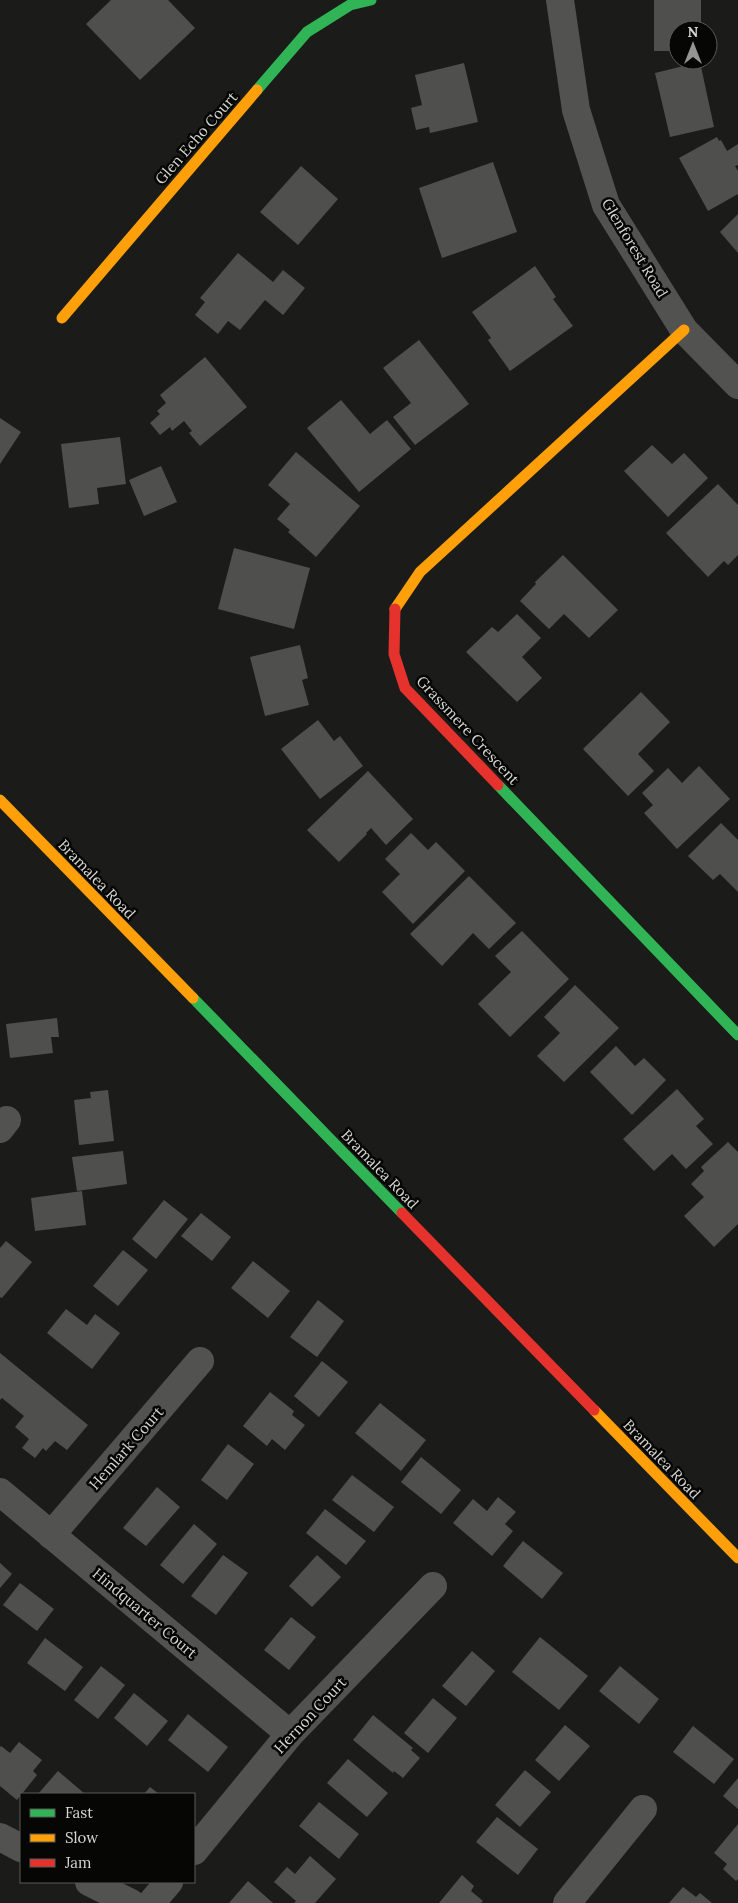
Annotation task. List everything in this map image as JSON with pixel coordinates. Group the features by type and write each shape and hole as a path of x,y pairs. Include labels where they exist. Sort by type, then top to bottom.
{"street":[{"name":"Glen Echo Court","path":"62,318 307,32 350,5 371,0"},
{"name":"Glenforest Road","path":"560,0 576,110 606,204 684,330 738,385"},
{"name":"Grassmere Crescent","path":"684,330 420,572 395,609 394,654 405,688 738,1035"},
{"name":"Bramalea Road","path":"0,800 738,1558"},
{"name":"Hemlark Court","path":"51,1535 200,1361"},
{"name":"Hindquarter Court","path":"0,1492 290,1734"},
{"name":"Hernon Court","path":"195,1850 290,1734 433,1586"},
{"path":"567,1903 643,1809"},
{"path":"0,1838 20,1848"},
{"path":"91,1883 131,1903"},
{"path":"151,1903 168,1883"}],"building":[{"path":"111,0 168,0 195,28 140,80 86,24"},
{"path":"654,0 701,0 701,20 668,20 668,51 654,51"},
{"path":"464,63 478,122 430,133 429,127 416,130 411,108 422,105 415,75"},
{"path":"668,70 702,70 714,127 670,137 655,73"},
{"path":"717,137 719,141 721,140 727,151 738,144 738,165 735,166 738,171 738,194 708,211 679,158"},
{"path":"493,162 517,232 442,258 419,188"},
{"path":"301,166 338,199 298,245 260,212"},
{"path":"738,214 738,253 720,232"},
{"path":"238,253 273,282 283,270 305,288 283,315 265,300 240,330 228,321 218,334 195,315 205,302 200,298"},
{"path":"535,266 556,297 553,299 573,326 510,371 488,340 491,338 472,312"},
{"path":"419,340 469,404 415,445 393,417 411,403 383,368"},
{"path":"205,357 247,407 200,446 189,433 192,431 184,421 172,431 170,427 160,435 150,423 160,414 157,411 166,403 160,395"},
{"path":"341,400 370,434 387,420 411,449 359,492 307,428"},
{"path":"0,418 21,432 0,464"},
{"path":"120,437 126,484 97,488 99,504 69,508 61,444"},
{"path":"652,445 672,464 684,453 708,478 668,517 624,471"},
{"path":"296,452 360,506 316,557 288,532 290,530 277,519 290,504 268,485"},
{"path":"161,466 177,502 144,516 129,480"},
{"path":"718,484 738,505 738,555 728,565 724,561 708,577 666,533"},
{"path":"234,548 310,568 294,629 218,609"},
{"path":"563,555 618,610 589,638 564,614 549,629 520,601 536,584 535,582"},
{"path":"517,614 541,638 522,657 542,678 517,702 466,652 492,627 498,632"},
{"path":"300,645 308,678 302,680 309,705 265,716 250,657"},
{"path":"641,692 670,722 638,754 654,771 628,796 583,749"},
{"path":"318,720 334,741 340,736 363,766 320,799 281,749"},
{"path":"699,766 730,799 677,849 644,813 653,805 642,793 668,768 682,783"},
{"path":"368,771 413,819 386,845 371,828 339,862 307,830"},
{"path":"721,823 738,840 738,892 720,874 713,880 688,856"},
{"path":"411,833 428,850 436,842 465,871 413,924 382,892 400,874 385,859"},
{"path":"469,876 516,923 489,949 473,933 442,966 410,934"},
{"path":"522,931 569,979 510,1037 478,1004 511,972 495,956"},
{"path":"575,985 619,1028 564,1082 537,1056 560,1033 544,1017"},
{"path":"57,1018 59,1037 51,1037 53,1053 10,1058 6,1024"},
{"path":"616,1046 635,1066 644,1058 666,1080 632,1115 590,1072"},
{"path":"677,1089 704,1119 696,1126 713,1144 686,1169 672,1154 654,1171 623,1139"},
{"path":"108,1090 114,1141 79,1145 74,1100 91,1098 90,1092"},
{"path":"728,1142 738,1152 738,1224 714,1247 684,1216 704,1197 691,1184 704,1171 701,1167"},
{"path":"123,1151 127,1184 77,1191 72,1157"},
{"path":"82,1191 86,1225 35,1231 31,1198"},
{"path":"164,1200 188,1219 156,1259 132,1239"},
{"path":"201,1213 231,1237 212,1261 181,1236"},
{"path":"6,1241 32,1262 2,1298 0,1297 0,1248"},
{"path":"123,1250 148,1270 118,1306 93,1286"},
{"path":"253,1261 290,1291 268,1318 231,1288"},
{"path":"318,1300 344,1321 317,1357 290,1337"},
{"path":"66,1309 87,1325 95,1314 120,1333 92,1369 47,1333"},
{"path":"0,1353 88,1425 67,1450 55,1441 46,1451 43,1448 35,1458 22,1448 29,1439 15,1427 24,1416 2,1398 0,1400"},
{"path":"322,1361 348,1382 319,1417 294,1396"},
{"path":"270,1392 294,1411 292,1415 305,1425 285,1450 272,1439 267,1446 243,1426"},
{"path":"380,1403 426,1440 401,1471 355,1433"},
{"path":"228,1444 254,1464 227,1500 201,1480"},
{"path":"421,1457 461,1490 441,1514 401,1482"},
{"path":"352,1475 394,1507 374,1532 332,1500"},
{"path":"157,1487 180,1507 146,1546 123,1528"},
{"path":"498,1497 516,1512 505,1524 513,1531 492,1556 453,1523 473,1499 487,1511"},
{"path":"325,1509 366,1541 346,1565 306,1533"},
{"path":"194,1524 217,1544 183,1584 160,1565"},
{"path":"523,1541 563,1573 542,1599 503,1566"},
{"path":"223,1555 248,1573 216,1615 191,1596"},
{"path":"317,1555 341,1577 312,1607 289,1586"},
{"path":"0,1563 12,1574 0,1588"},
{"path":"20,1583 54,1609 37,1631 3,1605"},
{"path":"291,1617 316,1637 289,1670 264,1650"},
{"path":"540,1637 588,1676 559,1710 512,1672"},
{"path":"45,1638 83,1667 65,1691 27,1663"},
{"path":"472,1651 495,1671 466,1706 442,1686"},
{"path":"101,1666 125,1685 98,1719 74,1700"},
{"path":"620,1666 659,1699 639,1724 599,1691"},
{"path":"134,1693 168,1721 147,1746 114,1718"},
{"path":"433,1698 457,1718 428,1753 404,1733"},
{"path":"188,1714 228,1747 208,1772 168,1740"},
{"path":"373,1715 413,1748 411,1750 420,1758 403,1778 394,1771 393,1773 353,1740"},
{"path":"565,1725 590,1746 559,1781 535,1760"},
{"path":"693,1726 734,1759 714,1784 673,1752"},
{"path":"19,1742 42,1760 33,1771 37,1775 23,1793 20,1793 17,1800 0,1786 0,1747 10,1753"},
{"path":"348,1759 388,1793 367,1817 327,1783"},
{"path":"525,1770 551,1792 520,1827 495,1805"},
{"path":"58,1771 84,1793 39,1793"},
{"path":"738,1778 738,1809 723,1796"},
{"path":"150,1787 158,1793 145,1793"},
{"path":"319,1802 359,1834 339,1859 299,1826"},
{"path":"497,1817 538,1849 518,1875 476,1842"},
{"path":"738,1824 738,1879 736,1881 723,1869 727,1864 714,1853"},
{"path":"310,1856 336,1879 315,1903 294,1903 296,1901 274,1882 287,1867 295,1874"},
{"path":"462,1875 474,1886 471,1891 483,1901 481,1903 439,1903"},
{"path":"248,1881 273,1903 229,1903"},
{"path":"683,1887 696,1897 700,1893 712,1903 669,1903"}],"traffic: fast":[{"path":"257,90 307,32 350,5 371,0"},
{"path":"498,785 738,1035"},
{"path":"193,998 402,1213"}],"traffic: slow":[{"path":"62,318 257,90"},
{"path":"395,609 420,572 684,330"},
{"path":"0,800 193,998"},
{"path":"594,1410 738,1558"}],"traffic: jam":[{"path":"395,609 394,654 405,688 498,785"},
{"path":"402,1213 594,1410"}]}
